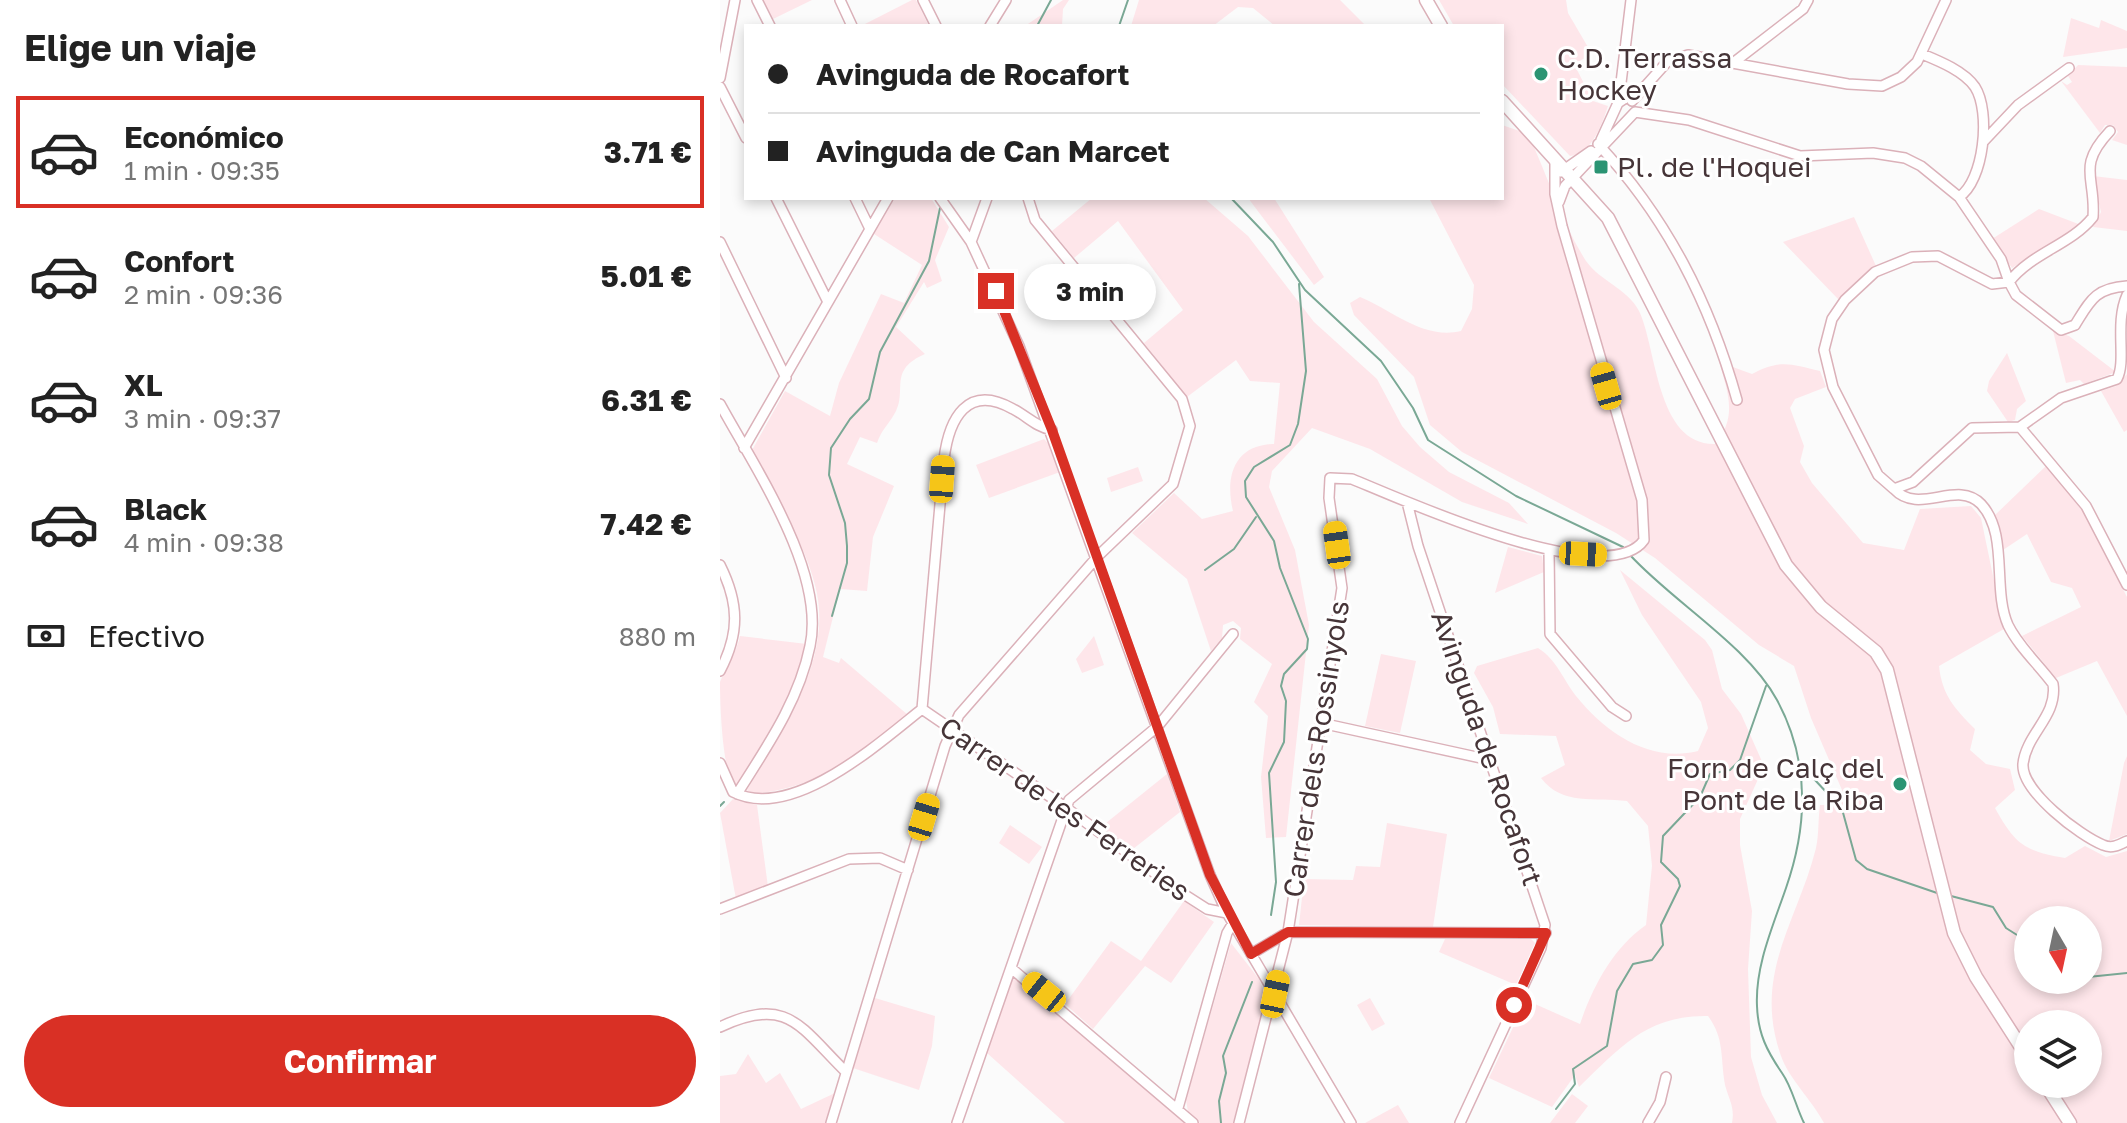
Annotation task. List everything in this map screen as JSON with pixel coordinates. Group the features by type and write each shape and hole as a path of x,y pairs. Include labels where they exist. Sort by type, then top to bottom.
{"street":[{"path":"720,78 735,0"},
{"path":"757,0 769,24"},
{"path":"840,0 851,24"},
{"path":"923,0 935,24"},
{"path":"991,24 998,5 1006,0"},
{"path":"1426,0 1440,24"},
{"path":"1631,0 1620,91 1628,100 1632,115"},
{"path":"1733,63 1803,9 1808,0"},
{"path":"1599,146 1617,109 1654,72 1677,57 1688,55 1848,84 1882,86 1901,77 1922,54 1946,0"},
{"path":"1922,54 1957,72 1974,86 1983,113 1983,142 1970,184 1959,197"},
{"path":"1983,142 2018,105 2069,68"},
{"path":"720,87 744,134"},
{"path":"1504,103 1585,190 1622,241 1786,565 1821,607 1876,652 1887,670 1947,909 1962,952 2014,1036"},
{"path":"1617,109 1620,116 1689,120 1800,156 1873,153 1905,158 1921,166 1959,197 2001,259 2016,295 2066,330 2075,325 2094,294 2102,289 2127,286 2119,317 2123,363 2117,379 2061,398 2020,427 1972,428 1913,482 1894,489"},
{"path":"1559,187 1569,172 1632,115"},
{"path":"2110,131 2097,145 2088,167 2093,217 2084,229 2022,268 2009,282 1992,284 1938,256 1912,257 1887,265 1845,300 1832,319 1824,350 1833,387 1878,475 1906,499 1918,501 1964,495 1980,503 1987,513 1994,534 2009,626 2053,684 2055,694 2053,705 2027,749 2023,762 2025,780 2043,802 2099,843 2113,847 2127,841"},
{"path":"1599,146 1655,212 1677,246 1719,340 1737,400"},
{"name":"Carrer dels Rossinyols","path":"1239,1123 1275,994 1288,932 1342,588 1329,480 1340,476 1549,550 1621,554 1640,546 1646,529 1642,500 1583,307 1558,208 1559,187 1553,154"},
{"path":"1559,187 1585,190"},
{"path":"777,200 828,302"},
{"path":"856,200 870,229"},
{"path":"744,448 887,200"},
{"path":"941,200 971,242 1002,304 1098,556 1210,875 1227,913 1351,1123"},
{"path":"971,242 986,200"},
{"path":"831,1123 952,729 968,704 1098,556 1173,484 1190,419 1186,404 1173,386 1035,220 1029,200"},
{"path":"720,242 786,378"},
{"name":"Carrer de les Ferreries","path":"1052,430 1038,426 1009,406 989,401 964,407 951,425 944,459 922,709 1065,807 1182,893 1207,909 1227,913"},
{"path":"720,404 796,548 808,583 812,614 811,643 798,686 737,794"},
{"path":"2020,427 2086,506 2127,585"},
{"name":"Avinguda de Rocafort","path":"1407,502 1544,917 1546,933"},
{"path":"1549,550 1550,634 1612,707 1626,716"},
{"path":"720,565 733,592 737,616 733,640 720,671"},
{"path":"957,1123 1065,807 1082,788 1158,726 1233,634"},
{"path":"720,763 727,785 737,794 766,800 822,780 864,756 922,709"},
{"path":"1321,723 1490,760"},
{"path":"720,909 849,859 880,858 908,870"},
{"path":"1178,1108 1227,933 1233,923"},
{"path":"1288,932 1546,933 1460,1123"},
{"name":"Carrer dels Rossinyols","path":"1251,954 1288,932"},
{"path":"1011,968 1193,1123"},
{"path":"720,1027 753,1013 784,1015 846,1072"},
{"path":"1648,1123 1660,1102 1666,1077"},
{"path":"2054,1098 2070,1123"}],"shaded area":[{"path":"763,0 812,0 773,19"},
{"path":"916,0 928,24 865,24"},
{"path":"1063,0 1069,0 1063,9 1062,24 1028,24"},
{"path":"1139,0 1340,0 1364,24 1273,24 1253,8 1238,7 1216,24 1132,24"},
{"name":"C.D. Terrassa Hockey","path":"1439,0 1566,0 1568,13 1592,54 1574,64 1593,101 1608,106 1590,144 1578,154 1570,156 1504,86 1504,24 1453,24"},
{"path":"2071,18 2099,28 2101,20 2127,31 2127,48 2063,57"},
{"path":"2078,65 2127,67 2127,145 2112,140 2118,132 2113,125 2105,125 2100,133 2061,81 2067,85 2072,82 2068,76"},
{"path":"1504,126 1528,134 1562,215 1586,261 1628,297 1639,311 1662,392 1681,429 1696,440 1715,444 1722,434 1727,424 1729,404 1719,362 1752,374 1770,366 1785,364 1820,371 1826,387 1795,399 1790,408 1804,446 1800,462 1812,483 1863,543 1904,550 1920,509 1971,506 1981,518 2004,629 1939,666 1943,685 1961,715 1975,729 1970,750 1986,764 2010,769 2015,790 1995,808 2015,838 2030,849 2065,858 2085,846 2106,857 2127,851 2127,1123 1824,1123 1785,1065 1773,1027 1775,973 1816,848 1820,805 1835,805 1842,790 1811,718 1794,666 1759,645 1655,558 1616,533 1462,452 1430,425 1414,377 1354,315 1350,303 1360,297 1421,328 1447,333 1461,331 1472,309 1474,285 1430,200 1504,200"},
{"path":"2093,176 2127,180 2127,231 2093,227 2101,212"},
{"path":"894,200 932,200 949,227 935,260 942,281 927,288 924,282 896,327 925,354 902,373 899,403 877,443 860,437 847,464 894,486 873,537 867,591 840,589 823,657 839,663 841,658 908,715 875,744 836,769 793,786 750,794 747,790 789,718 811,667 818,640 819,613 815,585 803,550 751,452 785,391 830,416 839,383 881,294 904,303 922,265 874,234"},
{"path":"1090,200 1206,200 1248,236 1314,322 1377,379 1402,426 1420,447 1449,472 1509,503 1528,524 1462,502 1370,449 1312,428 1272,471 1269,487 1295,550 1309,625 1286,837 1266,838 1261,777 1268,716 1254,702 1272,664 1240,639 1241,628 1233,621 1223,625 1222,638 1211,651 1187,579 1132,533 1174,493 1202,519 1233,511 1230,487 1235,466 1249,450 1274,444 1280,383 1250,381 1236,360 1187,397 1144,343 1183,310 1118,221 1074,258 1052,231"},
{"path":"1250,200 1275,200 1324,277 1314,285"},
{"path":"2039,209 2081,225 2012,268 1992,239"},
{"path":"1854,217 1876,266 1839,300 1783,242"},
{"path":"2053,331 2069,336 2116,372 2084,384 2080,380 2066,383"},
{"path":"2007,353 2026,401 2017,409 2015,420 2008,422 1987,391 1989,381"},
{"path":"2127,374 2127,430 2124,432 2101,391 2116,386"},
{"path":"1044,439 1050,445 1060,472 989,498 976,465"},
{"path":"2047,465 2084,513 2127,597 2127,716 2097,661 2056,678 2022,636 2081,607 2072,588 2051,582 2027,534 2000,552 1994,516"},
{"path":"1138,467 1143,481 1111,492 1107,478"},
{"path":"1508,547 1542,556 1544,572 1495,593"},
{"path":"1620,570 1705,640 1712,650 1722,689 1741,714 1764,766 1740,819 1740,845 1752,911 1748,969 1751,1057 1762,1095 1777,1123 1732,1123 1720,1041 1708,1016 1667,1021 1636,1036 1579,1087 1575,1075 1552,1107 1489,1078 1526,1000 1580,1024 1591,996 1614,956 1646,925 1652,866 1648,826 1627,801 1569,797 1549,787 1541,778 1565,765 1556,736 1500,734 1493,707 1474,673 1477,666 1538,648 1550,658 1576,696 1601,722 1646,749 1680,754 1698,751 1708,728 1701,702 1642,615"},
{"path":"740,636 807,644 787,700 740,782 734,786 724,751 720,682"},
{"path":"1094,636 1104,665 1082,673 1076,659"},
{"path":"1381,654 1416,661 1400,733 1365,726"},
{"path":"2127,756 2127,834 2109,841 2124,763"},
{"path":"1167,774 1180,812 1133,849 1101,827"},
{"path":"733,799 757,805 768,887 736,899 720,813"},
{"path":"1387,823 1447,834 1433,927 1299,925 1304,879 1353,880 1356,866 1380,867"},
{"path":"1010,825 1042,847 1029,864 999,843"},
{"path":"1184,901 1214,922 1171,983 1145,966 1093,1029 1065,1004 1111,941 1141,961"},
{"path":"1445,939 1531,939 1535,943 1516,985 1439,952"},
{"path":"1231,943 1259,979 1266,997 1233,1123 1200,1123 1188,1112 1186,1100"},
{"path":"1016,978 1185,1123 1065,1123 987,1053 1011,980"},
{"path":"875,998 935,1016 932,1046 919,1090 853,1068"},
{"path":"1370,998 1385,1024 1372,1031 1357,1005"},
{"path":"748,1054 766,1083 780,1073 801,1109 835,1093 826,1123 720,1123 720,1076 736,1074"},
{"path":"1572,1094 1588,1106 1575,1123 1550,1123"},
{"path":"1398,1105 1409,1123 1365,1123"}],"waterway":[{"path":"1038,24 1051,0"},
{"path":"1120,24 1128,0"},
{"path":"1233,200 1273,242 1305,290 1381,361 1413,408 1428,440 1516,496 1623,547"},
{"path":"832,616 847,563 847,546 845,523 829,475 831,448 850,419 869,399 880,352 929,261 940,208"},
{"path":"1271,915 1276,882 1269,773 1284,742 1286,701 1281,686 1284,674 1307,649 1308,639 1280,568 1274,541 1246,497 1245,481 1254,467 1290,445 1298,424 1306,371 1299,284"},
{"path":"1205,570 1234,549 1256,517"},
{"path":"1630,555 1747,661 1764,680 1788,723 1800,770 1802,817 1793,864 1762,961 1757,1006 1764,1042 1789,1084 1804,1123"},
{"path":"1556,1109 1575,1084 1573,1069 1607,1046 1617,991 1633,964 1652,960 1663,945 1661,925 1680,886 1678,879 1661,862 1663,836 1700,797 1710,774 1730,770 1740,760 1766,686"},
{"path":"1801,765 1842,809 1856,860 1867,869 1940,894"},
{"path":"720,806 724,802"},
{"path":"1951,896 1993,907 2006,928 2014,933"},
{"path":"2102,976 2127,973"},
{"path":"1221,1123 1219,1101 1226,1073 1223,1056 1252,982"}],"place":[{"name":"C.D. Terrassa Hockey","path":"1541,74"},
{"name":"Pl. de l'Hoquei","path":"1601,167"},
{"name":"Forn de Calç del Pont de la Riba","path":"1900,784"}],"route":[{"path":"996,291 1052,430 1210,875 1227,913 1251,954 1288,932 1546,933 1514,1005"}]}
